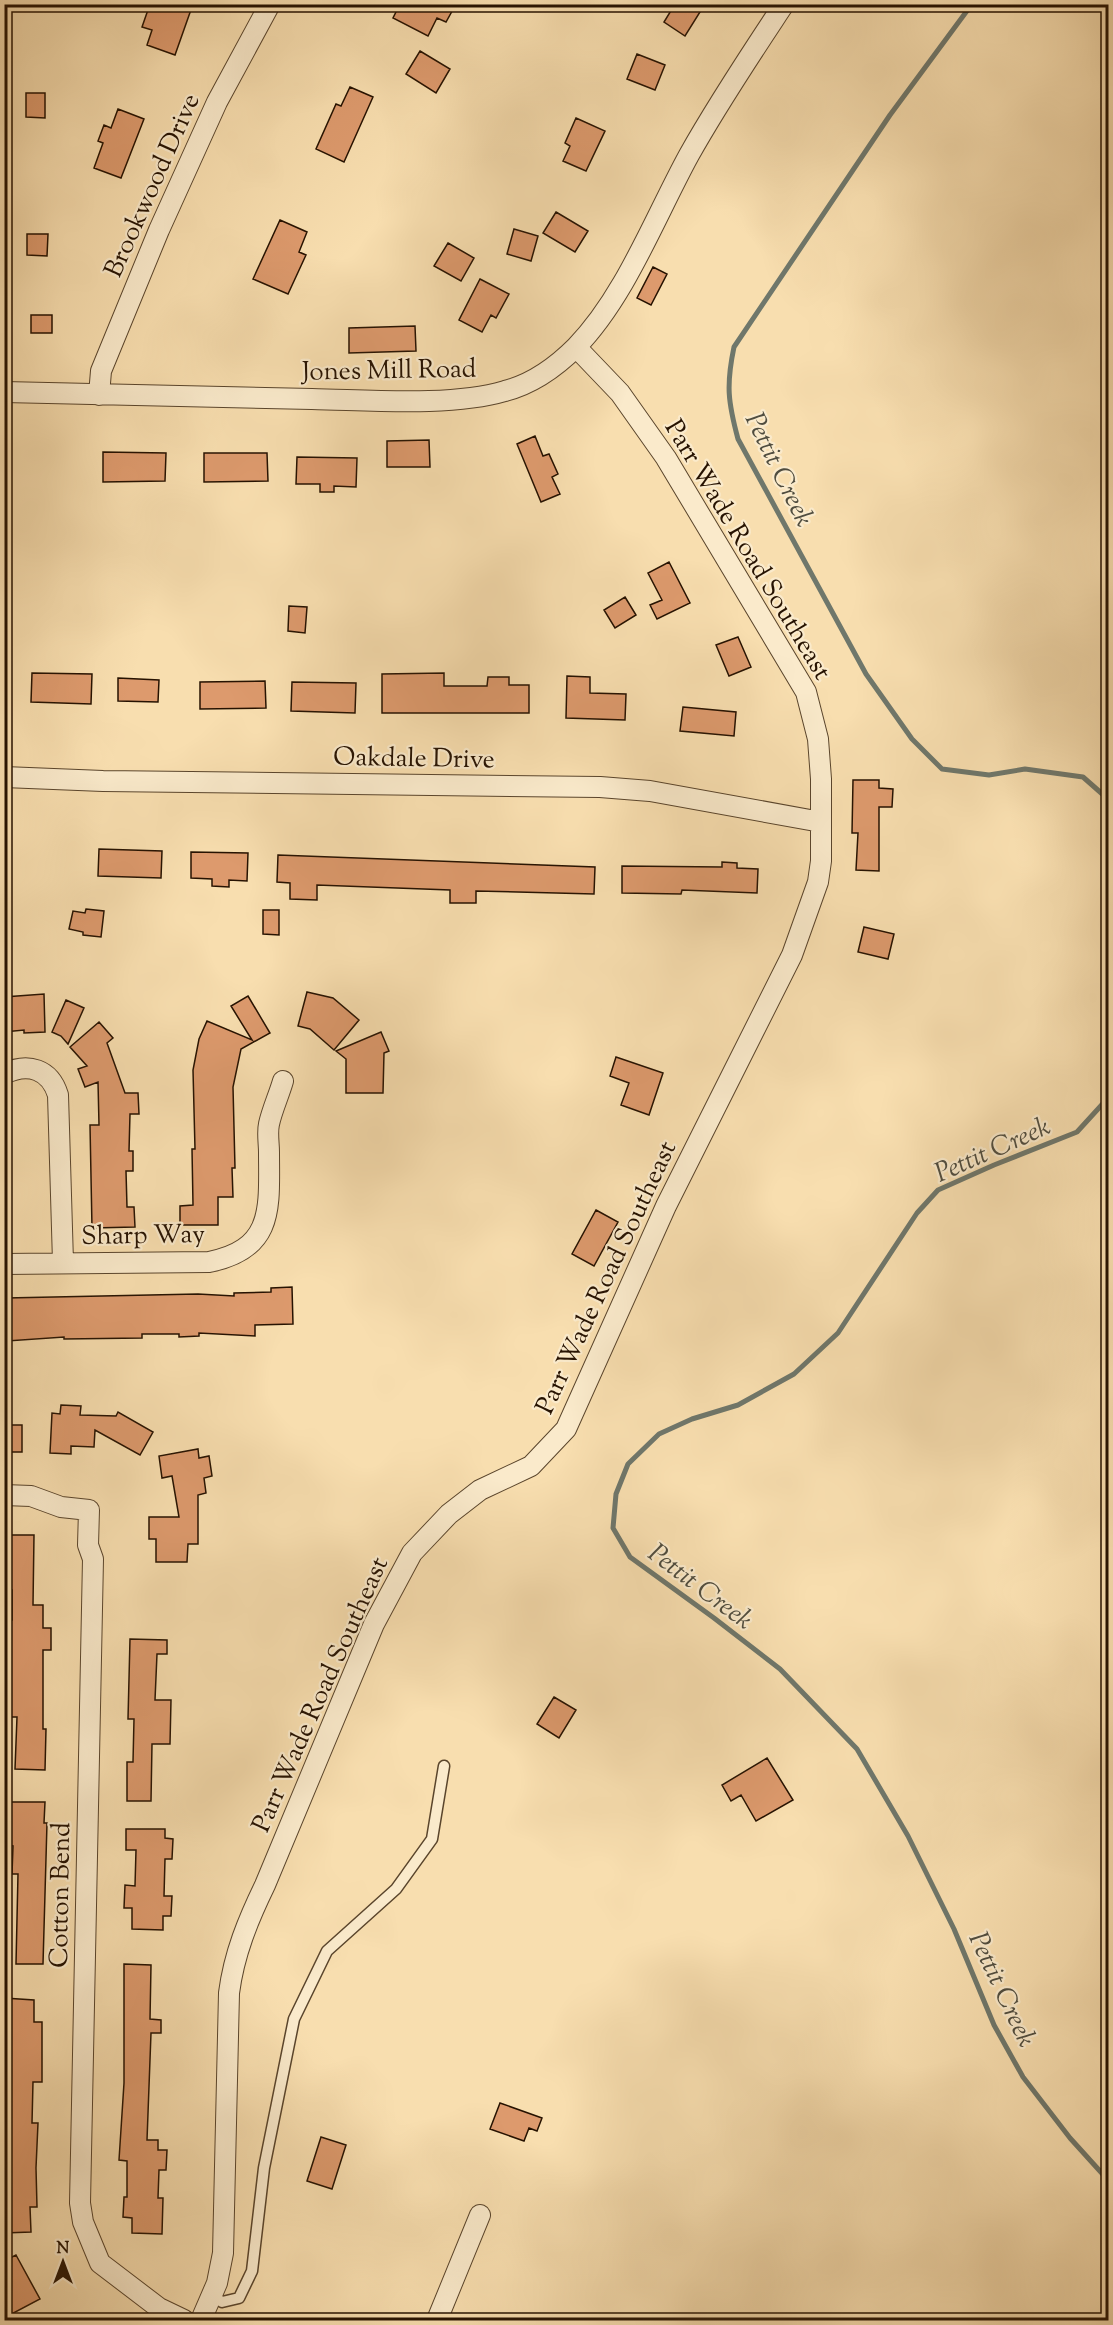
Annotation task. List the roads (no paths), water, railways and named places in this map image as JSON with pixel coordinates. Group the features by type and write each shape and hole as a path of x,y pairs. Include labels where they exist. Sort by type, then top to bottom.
{"street":[{"name":"Brookwood Drive","path":"99,394 101,371 159,230 217,102 270,4"},
{"name":"Jones Mill Road","path":"4,392 375,400 467,398 503,392 528,382 549,371 576,347 614,298 689,155 732,82 784,4"},
{"name":"Parr Wade Road Southeast","path":"201,2320 217,2283 223,2253 229,1993 232,1969 245,1928 374,1624 412,1553 449,1514 480,1490 531,1467 566,1429 666,1206 792,955 818,882 821,822 818,739 806,692 666,458 620,393 576,347"},
{"name":"Oakdale Drive","path":"4,777 103,781 600,787 650,791 821,822"},
{"path":"4,1074 12,1070 33,1068 43,1071 55,1086 58,1095 63,1262"},
{"name":"Sharp Way","path":"4,1264 209,1262 235,1255 246,1249 262,1230 266,1220 269,1201 269,1125 283,1081"},
{"name":"Cotton Bend","path":"4,1495 30,1496 61,1507 89,1510 88,1545 93,1559 80,2203 83,2222 100,2263 159,2308 184,2320"},
{"path":"437,2320 480,2215"}],"lane":[{"path":"212,2296 222,2302 238,2298 252,2271 264,2168 294,2019 327,1951 396,1889 432,1839 444,1766"}],"waterway":[{"name":"Pettit Creek","path":"972,4 890,115 734,347 729,383 732,414 738,439 866,674 912,739 942,769 989,775 1025,769 1083,777 1108,799"},
{"name":"Pettit Creek","path":"1108,1098 1077,1132 938,1190 917,1213 838,1333 794,1374 738,1405 692,1419 659,1434 628,1464 616,1494 613,1528 630,1557 780,1669 857,1749 908,1836 954,1929 994,2025 1023,2077 1070,2138 1108,2180"}]}
